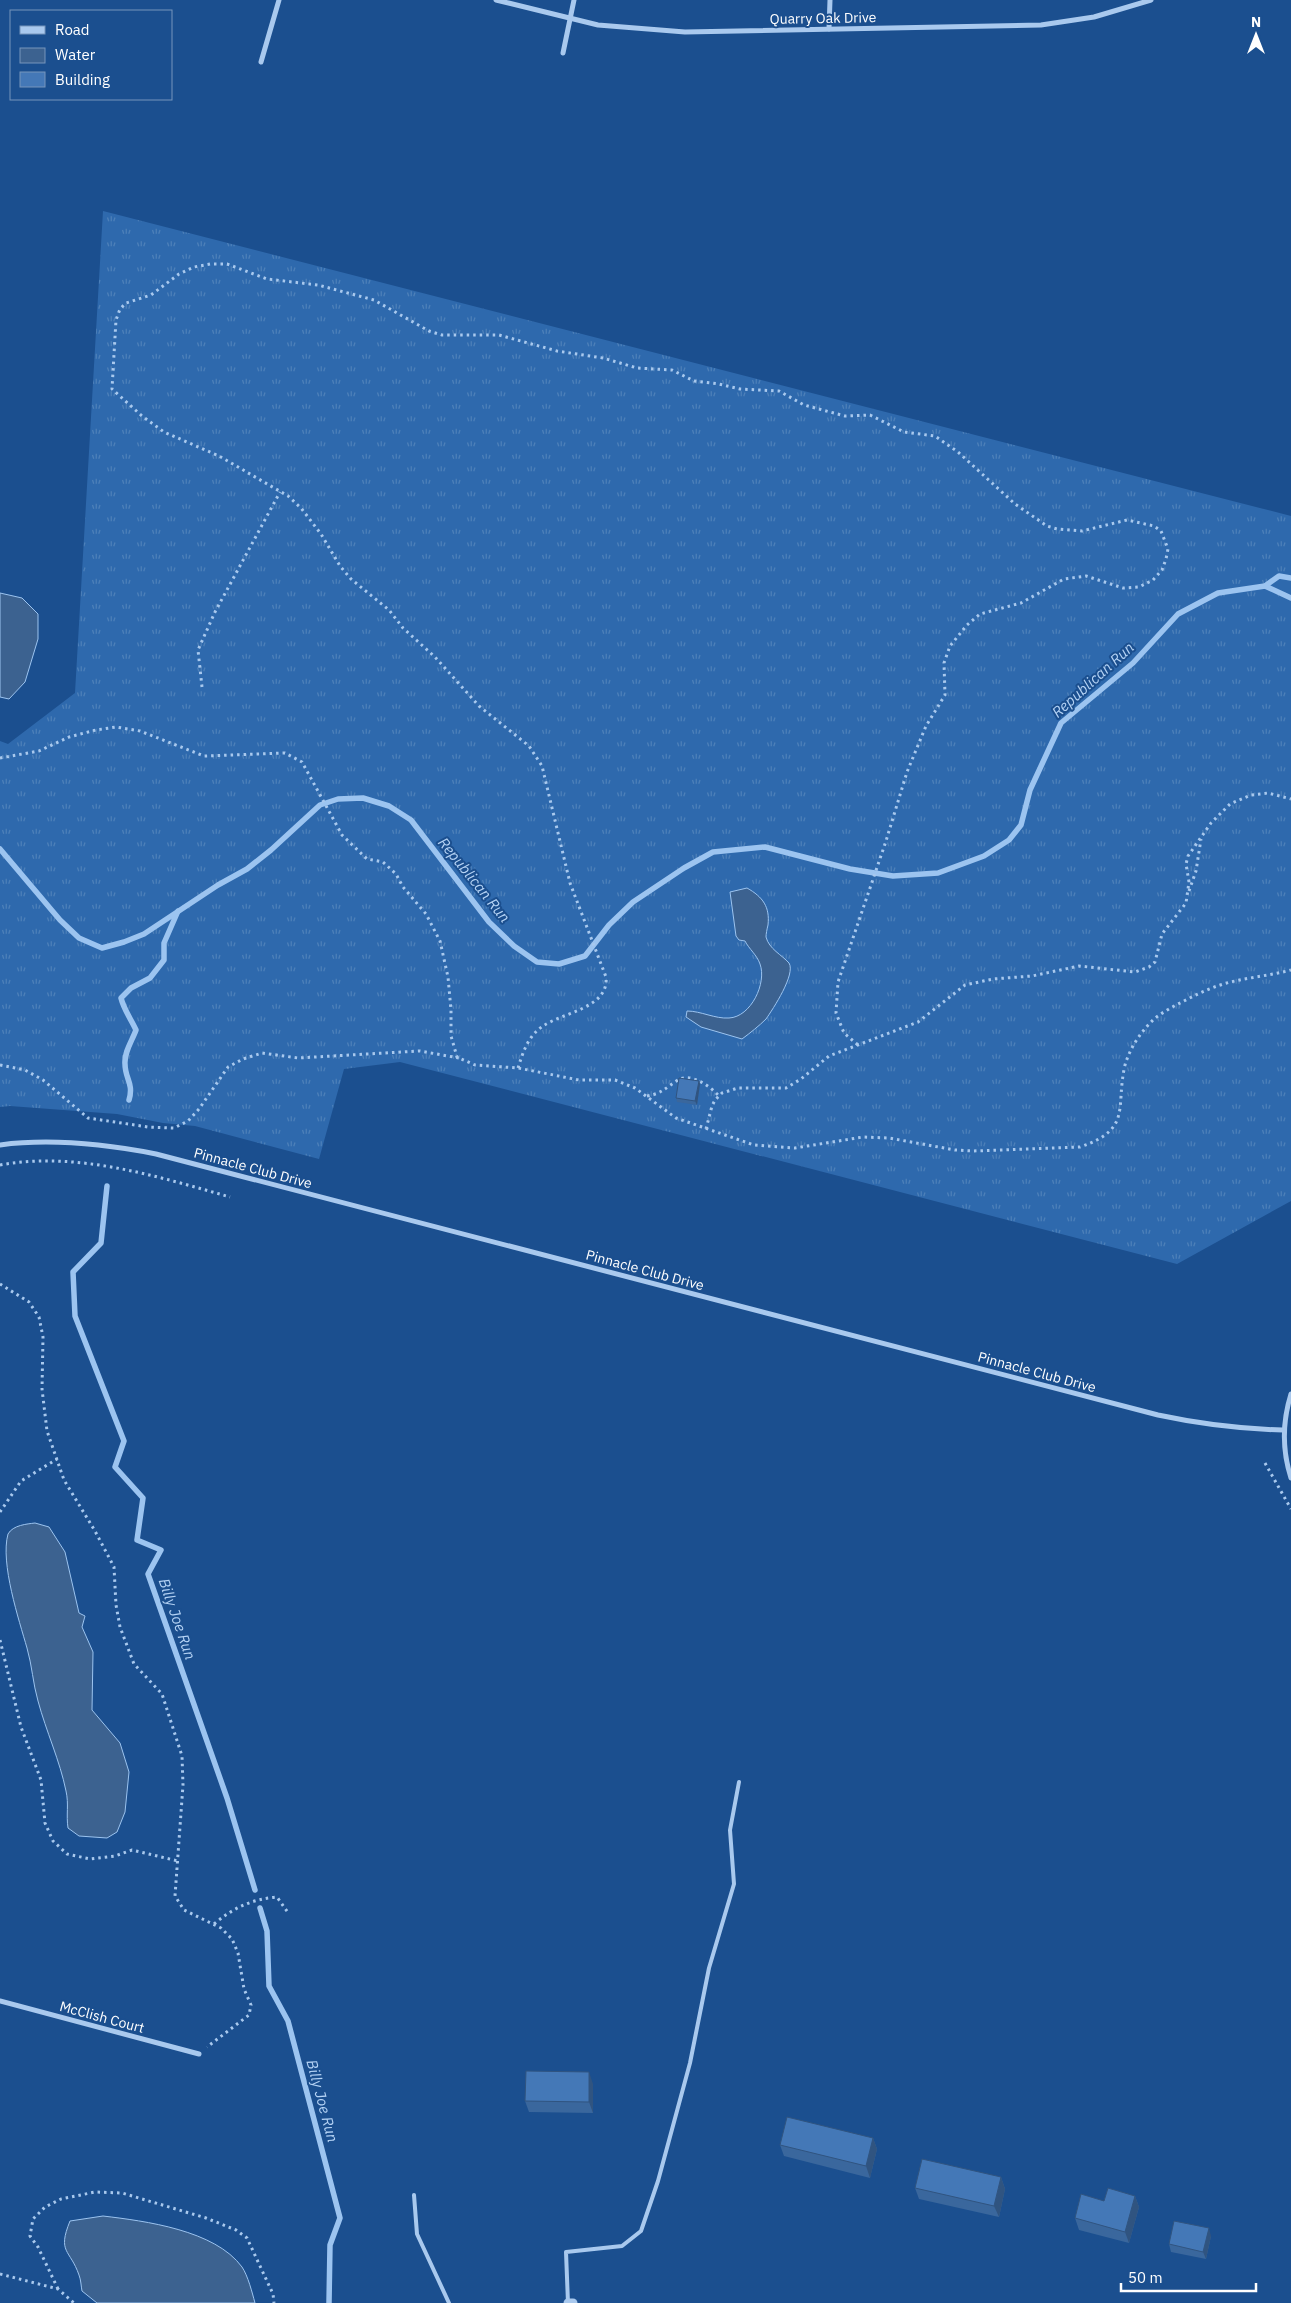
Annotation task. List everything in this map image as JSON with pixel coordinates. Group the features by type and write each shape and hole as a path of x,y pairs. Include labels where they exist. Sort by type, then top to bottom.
{"street":[{"path":"261,62 279,0"},
{"name":"Quarry Oak Drive","path":"496,0 598,25 685,32 1041,25 1094,17 1151,0"},
{"path":"563,53 574,0"},
{"path":"829,29 830,0"},
{"name":"Pinnacle Club Drive","path":"0,1145 43,1142 84,1143 156,1154 1158,1416 1216,1426 1284,1430"},
{"path":"1291,1394 1284,1430 1286,1464 1291,1478"},
{"name":"McClish Court","path":"0,2001 199,2054"},
{"path":"568,2303 573,2303"}],"lane":[{"path":"568,2303 566,2252 622,2246 641,2231 658,2181 690,2063 708,1968 734,1884 730,1830 739,1782"},
{"path":"414,2195 417,2234 449,2303"}],"path":[{"path":"518,1068 527,1044 543,1026 594,1002 602,996 607,983 571,887 547,782 537,757 516,734 469,696 435,658 403,628 378,599 351,579 300,508 280,492 219,456 164,432 112,390 116,320 120,309 126,303 151,295 179,274 194,267 210,264 227,264 267,279 318,285 374,300 429,331 442,335 499,335 557,352 603,358 637,368 672,370 694,381 719,384 740,390 779,391 804,405 845,416 870,415 904,432 935,436 958,452 1015,504 1047,526 1057,529 1082,531 1127,520 1154,526 1161,531 1168,549 1162,570 1153,580 1139,587 1124,588 1086,576 1070,578 1052,585 1021,603 980,614 967,625 950,646 944,664 945,694 926,726 907,772 886,841 838,982 836,1013 844,1034 858,1045"},
{"path":"202,687 198,650 215,612 280,492"},
{"path":"0,758 39,751 69,737 116,727 140,731 204,756 285,753 305,765 337,829 367,859 383,862 396,874 403,887 426,914 440,941 444,959 451,1010 451,1036 457,1057"},
{"path":"1189,892 1186,864 1188,856 1211,823 1224,810 1241,798 1268,793 1291,799"},
{"path":"706,1130 712,1106 719,1096 729,1090 738,1088 786,1088 802,1079 829,1056 896,1033 918,1022 958,990 974,982 1032,976 1079,966 1134,972 1149,967 1155,962 1162,934 1186,903 1193,882 1201,838"},
{"path":"0,1066 25,1070 43,1080 88,1118 148,1127 174,1128 188,1121 199,1109 228,1067 243,1059 262,1053 298,1058 420,1051 457,1057 475,1065 518,1068 579,1080 615,1080 626,1083 676,1118 706,1130 754,1145 771,1148 795,1148 863,1137 889,1138 964,1151 1080,1146 1095,1142 1115,1125 1122,1106 1125,1066 1131,1051 1144,1030 1155,1018 1174,1006 1215,986 1291,970"},
{"path":"646,1096 659,1093 678,1080 684,1079 705,1084 719,1096"},
{"path":"0,1165 13,1163 102,1165 162,1178 230,1197"},
{"path":"0,1284 30,1302 39,1317 43,1337 42,1389 47,1431 64,1480 114,1567 116,1605 120,1627 134,1664 162,1694 182,1756 184,1785 175,1896 184,1910 221,1928 232,1939 238,1953 244,1989 251,2005 249,2015 199,2054"},
{"path":"0,1512 21,1481 57,1459"},
{"path":"1265,1463 1291,1509"},
{"path":"0,1640 21,1727 40,1780 45,1824 53,1841 68,1854 90,1859 116,1856 132,1850 178,1861"},
{"path":"214,1924 231,1910 261,1898 277,1897 290,1914"},
{"path":"58,2290 38,2247 30,2236 33,2219 45,2207 61,2199 95,2192 122,2193 206,2218 236,2230 247,2238 273,2294 274,2303"},
{"path":"0,2274 58,2290 74,2303"}],"green space":[{"path":"103,211 1291,516 1291,1201 1177,1264 400,1062 344,1069 319,1159 195,1126 163,1123 117,1114 10,1106 0,1107 0,741 8,744 75,693"}],"water":[{"path":"0,593 22,598 38,614 38,639 25,682 9,699 0,697"},
{"path":"747,888 764,903 768,913 766,937 773,948 789,963 790,968 787,983 774,1008 766,1019 742,1039 701,1027 686,1017 687,1011 724,1018 737,1016 744,1012 755,998 759,989 762,972 757,958 745,941 739,940 736,936 730,892"},
{"path":"35,1523 49,1527 65,1552 79,1613 85,1616 82,1627 93,1652 92,1710 120,1743 129,1772 125,1812 117,1832 107,1838 79,1836 68,1828 67,1796 57,1757 38,1701 29,1654 15,1607 6,1560 8,1534 17,1527"},
{"path":"103,2216 139,2221 178,2230 215,2244 230,2254 242,2267 248,2279 255,2303 97,2303 82,2291 80,2277 66,2250 65,2239 70,2221"}],"building":[{"path":"679,1078 699,1081 695,1101 676,1098"},
{"path":"526,2071 589,2072 589,2102 525,2101"},
{"path":"787,2117 873,2138 866,2166 780,2145"},
{"path":"922,2159 1001,2177 994,2206 915,2188"},
{"path":"1108,2188 1135,2196 1125,2232 1075,2218 1081,2194 1104,2201"},
{"path":"1174,2221 1209,2228 1203,2252 1169,2244"}],"waterway":[{"name":"Republican Run","path":"0,849 60,920 79,938 102,948 144,934 218,885 247,869 271,850 320,805 338,799 363,798 389,806 411,820 489,922 514,946 537,962 559,964 585,956 609,925 633,902 684,868 713,852 765,847 850,869 893,876 938,873 984,856 1009,840 1021,825 1030,790 1061,723 1133,663 1178,614 1218,593 1265,586 1279,576 1291,578"},
{"name":"Republican Run","path":"1265,586 1291,598"},
{"name":"Billy Joe Run","path":"129,1100 130,1085 125,1069 125,1060 136,1030 121,998 131,988 150,978 164,960 164,943 178,911"},
{"name":"Billy Joe Run","path":"107,1186 101,1243 73,1272 75,1316 124,1441 115,1467 143,1498 137,1540 161,1550 148,1574 227,1798 255,1890"},
{"name":"Billy Joe Run","path":"260,1908 267,1931 269,1986 288,2021 340,2218 330,2245 329,2303"}]}
